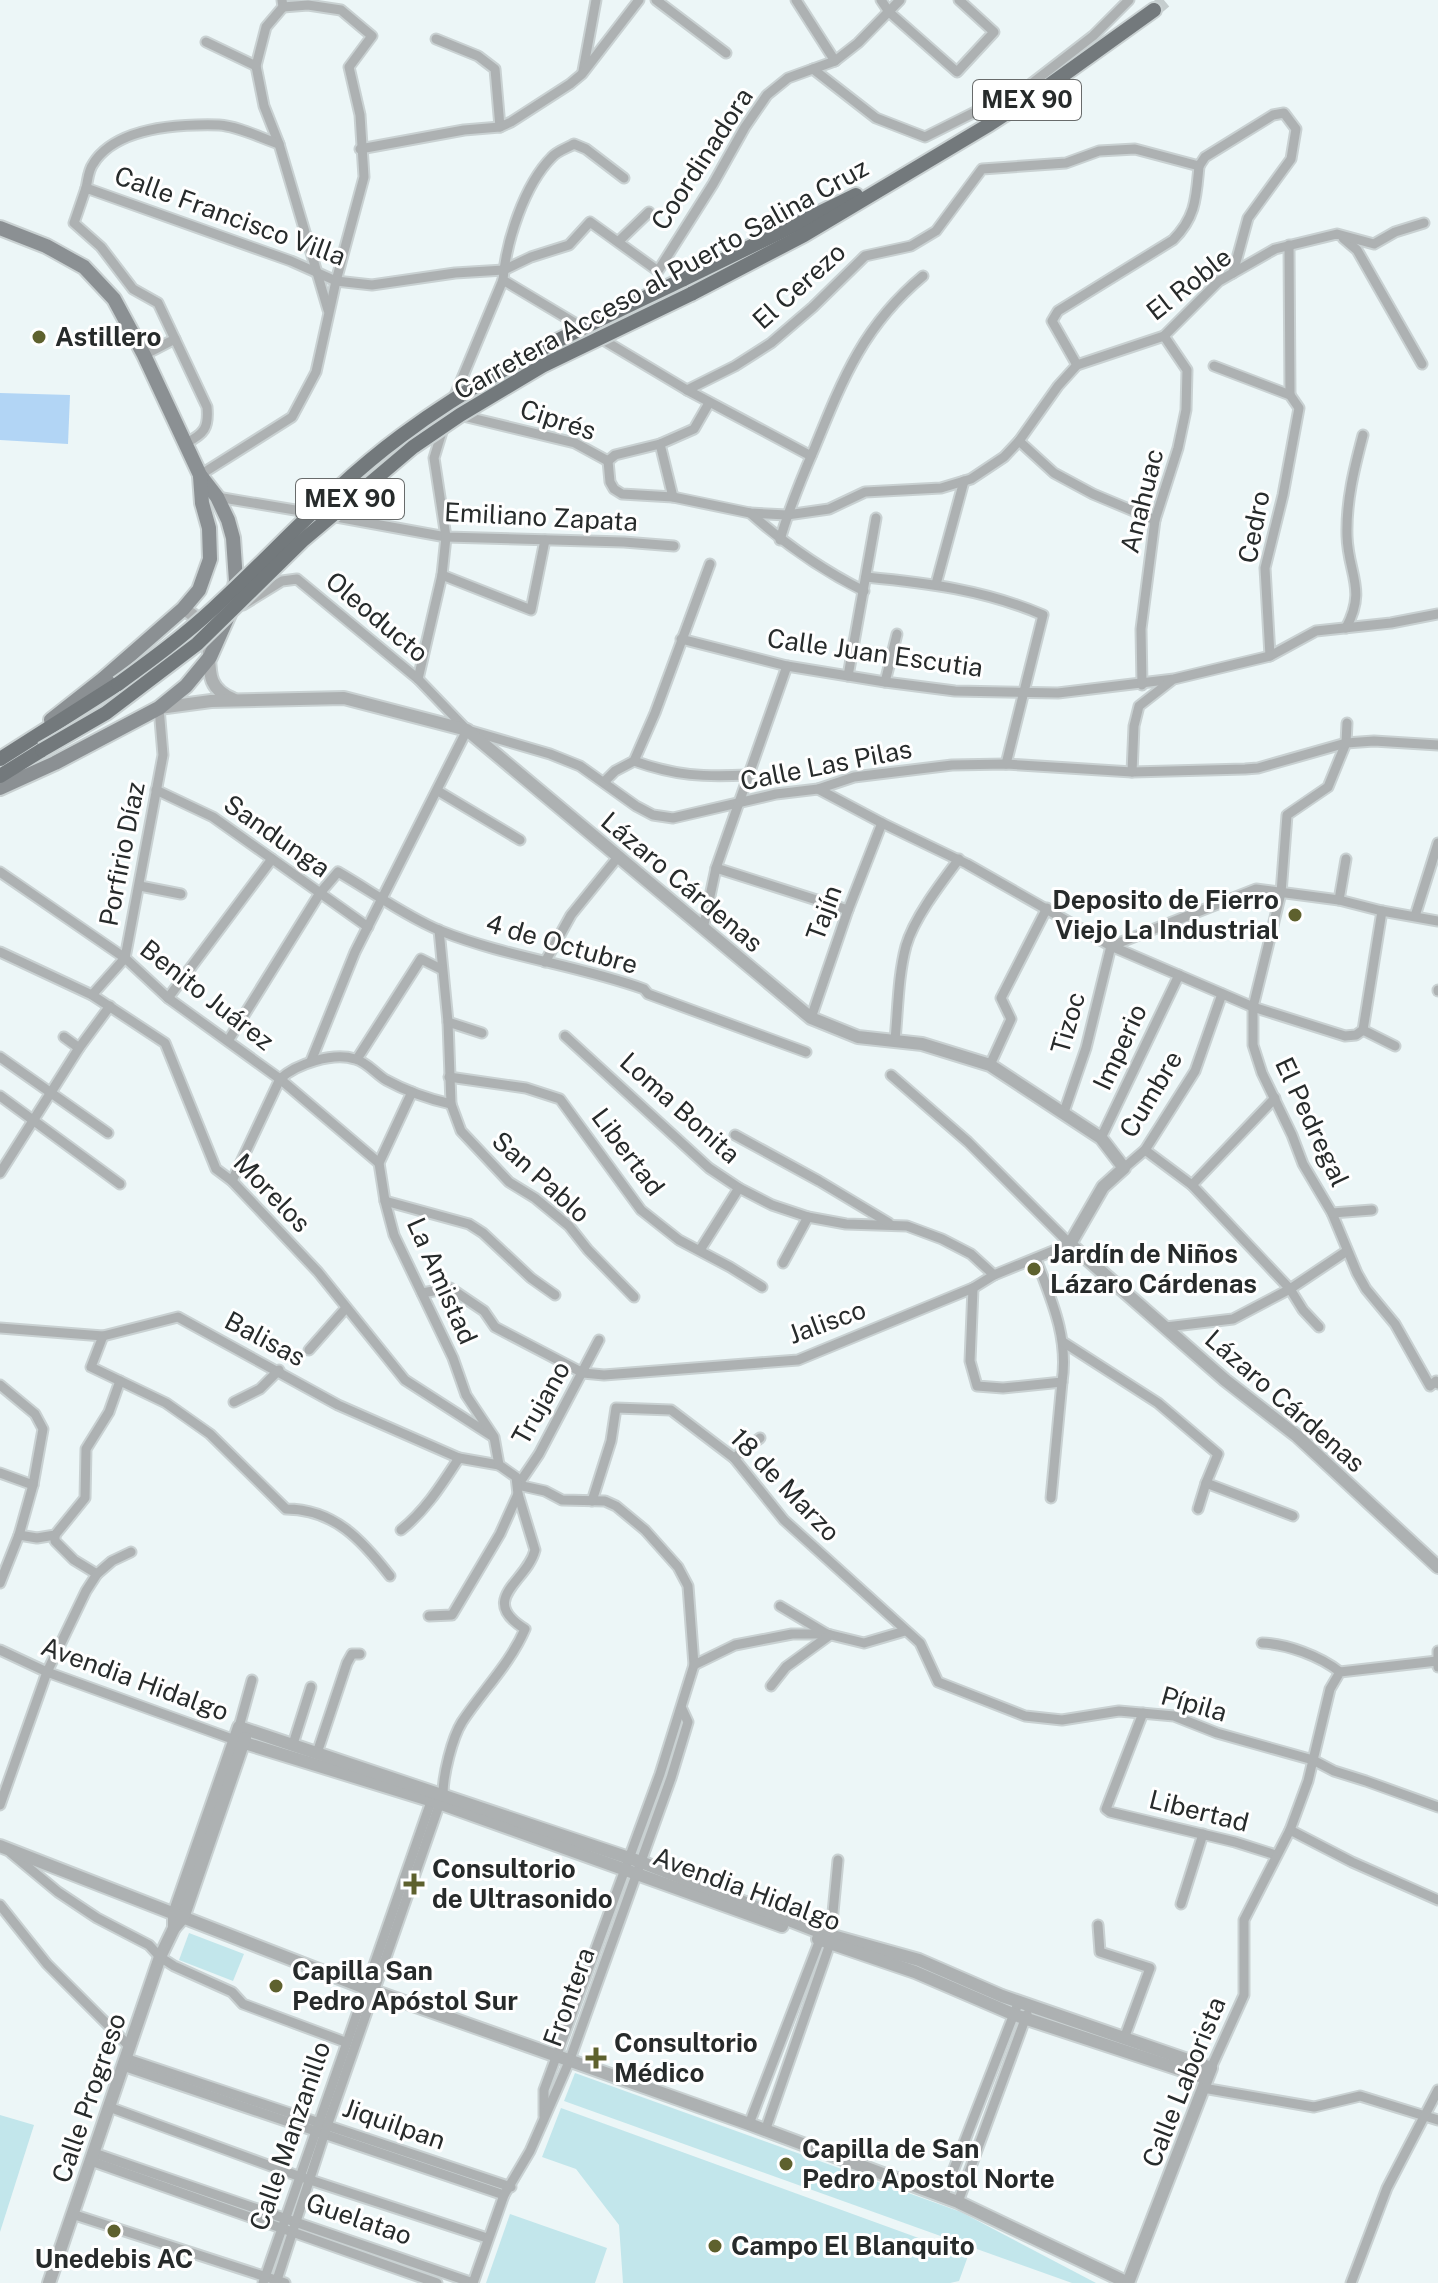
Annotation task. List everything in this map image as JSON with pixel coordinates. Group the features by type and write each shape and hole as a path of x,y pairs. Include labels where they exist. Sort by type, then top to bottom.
{"main road":[{"name":"Carretera Acceso al Puerto Salina Cruz","path":"0,776 106,713 197,644 302,541 413,447 460,415 542,366 804,235 1036,94 1154,10"},
{"name":"Carretera Acceso al Puerto Salina Cruz","path":"3,758 118,684 174,642 213,609 327,497 401,436 467,392 536,351 854,196 893,180"},
{"path":"0,228 46,246 84,267 114,299 200,475 217,497 228,520 233,538 236,581 230,609 210,657 186,686 159,708 0,788"},
{"path":"3,758 103,679 194,597 210,559 209,528 202,503 200,475"}],"street":[{"path":"582,74 596,0"},
{"path":"360,149 464,130 500,127 527,113 582,74 639,0"},
{"path":"656,0 726,53"},
{"path":"796,0 835,61"},
{"path":"881,0 889,12 957,72 994,32 959,0"},
{"name":"Coordinadora","path":"503,275 531,257 569,245 590,222 658,271 767,95 788,78 835,61 858,43 900,0"},
{"path":"813,69 876,118 925,137 1031,84 1093,36 1129,0"},
{"path":"200,475 292,417 316,372 364,177 360,115 349,67 372,36 341,10 283,4 266,27 256,66 264,106 279,144 329,313"},
{"path":"436,39 478,56 495,69 500,127"},
{"path":"206,42 256,66"},
{"path":"709,403 694,429 660,444 615,455 608,461 610,482 614,489 622,494 673,497 750,513 787,515 829,509 865,492 941,488 964,481 1004,457 1077,365 1052,321 1058,311 1173,240 1187,226 1196,196 1199,166 1205,157 1273,115 1284,113 1296,129 1291,159 1248,218 1233,273"},
{"path":"86,188 90,167 116,141 170,127 221,125 279,144"},
{"path":"418,679 442,575 446,537 434,458 448,412 503,275 507,243 518,216 538,175 553,155 574,144 586,149 624,178"},
{"name":"El Cerezo","path":"687,390 735,366 771,343 865,256 911,246 936,231 982,169 1066,163 1099,151 1135,149 1199,166"},
{"name":"Calle Francisco Villa","path":"186,443 202,435 209,424 207,407 158,303 133,289 101,247 74,223 86,188 336,281 372,285 455,273 503,275"},
{"path":"619,241 649,212"},
{"path":"1337,234 1374,244 1395,232 1424,223"},
{"path":"1337,234 1357,250 1422,364"},
{"name":"El Roble","path":"1077,365 1164,336 1219,281 1275,249 1337,234"},
{"path":"1214,366 1290,395 1289,245"},
{"path":"503,275 709,403 811,456"},
{"path":"780,540 787,515 855,354 886,310 923,276"},
{"path":"114,299 133,289"},
{"name":"Anahuac","path":"1142,685 1141,629 1155,520 1178,448 1186,410 1187,370 1164,336"},
{"path":"144,355 175,339"},
{"name":"Cedro","path":"1270,656 1265,568 1283,495 1299,408 1290,395"},
{"name":"Ciprés","path":"448,412 575,443 608,461"},
{"path":"1346,628 1356,609 1356,586 1347,537 1350,486 1363,435"},
{"path":"1019,441 1054,473 1093,494 1155,520"},
{"path":"660,444 673,497"},
{"path":"936,584 964,481"},
{"name":"Emiliano Zapata","path":"217,497 446,537 674,546"},
{"path":"750,513 780,540 833,575 864,591"},
{"path":"848,676 876,518"},
{"path":"442,575 531,610 545,540"},
{"path":"604,782 615,771 634,761 710,564"},
{"path":"866,577 936,584 994,596 1043,615 1006,764"},
{"name":"Oleoducto","path":"204,624 282,581 297,579 418,679 467,730"},
{"path":"183,609 197,616 204,624 210,657 209,677 218,691 244,702"},
{"name":"Calle Juan Escutia","path":"681,639 787,666 885,682 955,691 1058,693 1174,679 1270,656 1316,631 1391,623 1438,614"},
{"path":"885,682 897,634"},
{"path":"703,929 716,868 787,666"},
{"path":"1132,772 1134,726 1139,706 1174,679"},
{"name":"Calle Las Pilas","path":"159,708 211,701 344,698 550,754 580,766 653,815 673,818 776,794 818,789 854,777 952,765 1006,764 1132,772 1258,768 1346,743 1374,741 1438,745"},
{"name":"Porfirio Díaz","path":"92,995 125,958 163,755 159,708"},
{"name":"El Pedregal","path":"1347,723 1346,743 1328,787 1287,815 1281,893 1253,1007 1253,1045 1262,1073 1303,1164 1332,1213 1366,1289 1395,1324 1430,1386 1437,1382"},
{"path":"311,1061 368,927 467,730"},
{"name":"Lázaro Cárdenas","path":"467,730 811,1018 858,1037 922,1044 990,1065 1101,1138 1124,1168"},
{"path":"634,761 660,771 690,777 747,775"},
{"path":"818,789 959,859 1111,946 1253,1007 1345,1036 1356,1035 1363,1030 1382,911"},
{"name":"Sandunga","path":"156,790 213,817 368,927"},
{"path":"438,791 520,840"},
{"name":"Tajín","path":"811,1018 882,823"},
{"path":"1415,916 1438,843"},
{"path":"545,962 571,915 618,857"},
{"path":"168,998 272,859"},
{"path":"890,1039 907,943 959,859"},
{"path":"1339,900 1346,859"},
{"path":"716,868 848,910"},
{"name":"Benito Juárez","path":"0,872 125,958 168,998 280,1079 379,1163"},
{"name":"4 de Octubre","path":"320,893 338,872 439,930 512,954 604,975 806,1052"},
{"path":"140,886 181,894"},
{"path":"1111,946 1256,889 1339,900 1438,921"},
{"path":"228,1041 320,893"},
{"path":"990,1065 1011,1019 1001,998 1047,908"},
{"name":"San Pablo","path":"439,930 448,1022 451,1104 461,1131 509,1182 535,1198 569,1226 634,1297"},
{"name":"Tizoc","path":"1064,1112 1086,1048 1111,946"},
{"name":"Morelos","path":"0,952 92,995 165,1043 216,1169 232,1181 318,1272 405,1380 494,1437"},
{"path":"357,1059 421,959 441,969"},
{"name":"Imperio","path":"1101,1138 1179,975"},
{"name":"Cumbre","path":"1070,1244 1103,1187 1145,1150 1195,1071 1222,994"},
{"path":"0,1173 79,1048 110,1006"},
{"path":"448,1022 482,1033"},
{"path":"1363,1030 1395,1046"},
{"name":"Loma Bonita","path":"565,1036 709,1168 739,1188 772,1205 808,1217 846,1224 892,1224"},
{"path":"64,1037 79,1048"},
{"path":"0,1057 108,1133"},
{"path":"232,1181 280,1079 290,1070 311,1061 357,1059 385,1079 412,1092 451,1104"},
{"name":"Lázaro Cárdenas","path":"891,1075 968,1142 1070,1244 1225,1380 1297,1436 1438,1567"},
{"name":"Libertad","path":"449,1077 526,1088 560,1099 641,1210 679,1240 762,1287"},
{"path":"379,1163 412,1092"},
{"path":"0,1096 120,1184"},
{"path":"1192,1185 1275,1098"},
{"path":"735,1135 892,1224 907,1226 954,1244 971,1254 994,1275"},
{"path":"1145,1150 1192,1185 1290,1289 1303,1310 1319,1327"},
{"name":"La Amistad","path":"379,1163 394,1235 453,1358 466,1395 494,1437"},
{"path":"700,1250 739,1188"},
{"path":"385,1201 469,1224 555,1295"},
{"path":"1332,1213 1372,1210"},
{"path":"783,1263 808,1217"},
{"name":"Jalisco","path":"583,1373 637,1373 798,1360 973,1288 994,1275 1070,1244"},
{"path":"1166,1327 1233,1319 1290,1289 1347,1251"},
{"path":"1036,1259 1063,1342 1064,1366 1051,1498"},
{"path":"422,1293 450,1288 484,1311 495,1327 583,1373"},
{"path":"973,1288 970,1361 977,1386 1003,1388 1062,1382"},
{"path":"309,1350 346,1308"},
{"name":"Balisas","path":"0,1328 103,1336 178,1317 338,1405 459,1458 499,1465"},
{"path":"103,1336 91,1367 166,1403 210,1434 286,1509 304,1509 326,1516 351,1532 390,1576"},
{"name":"Trujano","path":"429,1616 452,1615 465,1594 500,1534 518,1490 599,1340"},
{"path":"1063,1342 1158,1403 1218,1454 1198,1509"},
{"path":"234,1402 260,1389 279,1370"},
{"path":"97,1574 65,1553 55,1541 55,1535 85,1498 86,1449 109,1412 120,1381"},
{"path":"0,1385 35,1414 43,1429 33,1485 19,1535 0,1583"},
{"name":"18 de Marzo","path":"592,1501 611,1441 616,1408 671,1410 734,1458 784,1520 925,1651 938,1682 1025,1716 1062,1720"},
{"path":"494,1437 499,1465 516,1477 518,1490"},
{"path":"734,1458 760,1438"},
{"path":"401,1530 413,1521 438,1490 459,1458"},
{"path":"0,1473 33,1485"},
{"path":"1206,1483 1293,1516"},
{"name":"Frontera","path":"518,1490 545,1491 562,1500 605,1501 616,1506 645,1530 681,1572 688,1586 694,1665 682,1709 688,1722 555,2056 544,2090 544,2116"},
{"name":"Calle Manzanillo","path":"264,2280 298,2176 321,2127 370,1990 460,1724 516,1650 525,1629 509,1619 505,1611 509,1590 535,1555 518,1490"},
{"path":"19,1535 37,1538 55,1535"},
{"path":"0,1805 47,1672 86,1591 97,1574 112,1561 131,1552"},
{"path":"780,1606 829,1635"},
{"path":"694,1665 735,1645 792,1634 829,1635 864,1643 905,1631"},
{"path":"771,1686 786,1667 829,1635"},
{"path":"1262,1643 1276,1644 1304,1654 1330,1664 1340,1672 1438,1660"},
{"name":"Avendia Hidalgo","path":"0,1650 47,1672 437,1797"},
{"path":"317,1753 347,1663 352,1654 360,1654"},
{"name":"Calle Laborista","path":"1128,2283 1207,2078 1244,1995 1244,1920 1290,1830 1308,1781 1330,1689 1340,1672"},
{"name":"Calle Progreso","path":"49,2283 160,1957 177,1920 241,1735 252,1680"},
{"path":"293,1744 311,1687"},
{"name":"Pípila","path":"1062,1720 1119,1711 1174,1716 1217,1733 1313,1760 1334,1771 1438,1807"},
{"name":"Libertad","path":"1143,1713 1106,1809 1276,1855"},
{"name":"Avendia Hidalgo","path":"241,1735 293,1744 828,1935 915,1972 1207,2078"},
{"path":"1290,1830 1352,1862 1438,1900"},
{"path":"1181,1904 1203,1834"},
{"path":"1,1846 177,1920 958,2202 1128,2283"},
{"path":"1,1846 58,1892 97,1918 149,1945 160,1957 232,1992 243,2004 345,2042"},
{"path":"765,2131 828,1935 838,1860"},
{"name":"Frontera","path":"473,2283 487,2238 557,2094 632,1866"},
{"path":"0,1905 126,2057"},
{"path":"1098,1925 1100,1952 1150,1968 1125,2036"},
{"path":"749,2124 828,1935"},
{"name":"Calle Manzanillo","path":"279,2282 345,2042 370,1990"},
{"path":"943,2197 1022,2010"},
{"path":"958,2202 1022,2010"},
{"name":"Avendia Hidalgo","path":"1022,2010 1125,2036 1207,2078"},
{"name":"Jiquilpan","path":"126,2057 508,2191"},
{"path":"1207,2078 1314,2107 1360,2096 1438,2120"},
{"path":"1351,2283 1387,2188 1438,2090"},
{"path":"109,2107 298,2176 487,2238"},
{"name":"Guelatao","path":"92,2157 285,2217 473,2283"},
{"name":"Guelatao","path":"92,2157 437,2283"},
{"path":"72,2214 264,2280 279,2282"}],"shaded area":[{"name":"Astillero","path":"0,393 70,395 68,444 0,440"},
{"path":"189,1933 244,1954 233,1981 179,1960"},
{"path":"575,2073 961,2212 1096,2283 1072,2283 564,2101"},
{"path":"561,2108 968,2256 959,2281 623,2283 619,2225 576,2169 542,2157"},
{"path":"0,2115 34,2125 0,2232"},
{"path":"510,2214 607,2248 595,2283 486,2283"}],"tunnel":[{"path":"1154,10 1166,0"}],"place":[{"name":"Astillero","path":"39,337"},
{"name":"Deposito de Fierro Viejo La Industrial","path":"1295,915"},
{"name":"Jardín de Niños Lázaro Cárdenas","path":"1034,1269"},
{"name":"Consultorio de Ultrasonido","path":"414,1884"},
{"name":"Capilla San Pedro Apóstol Sur","path":"276,1986"},
{"name":"Consultorio Médico","path":"596,2058"},
{"name":"Capilla de San Pedro Apostol Norte","path":"786,2164"},
{"name":"Unedebis AC","path":"114,2231"},
{"name":"Campo El Blanquito","path":"715,2246"}]}
